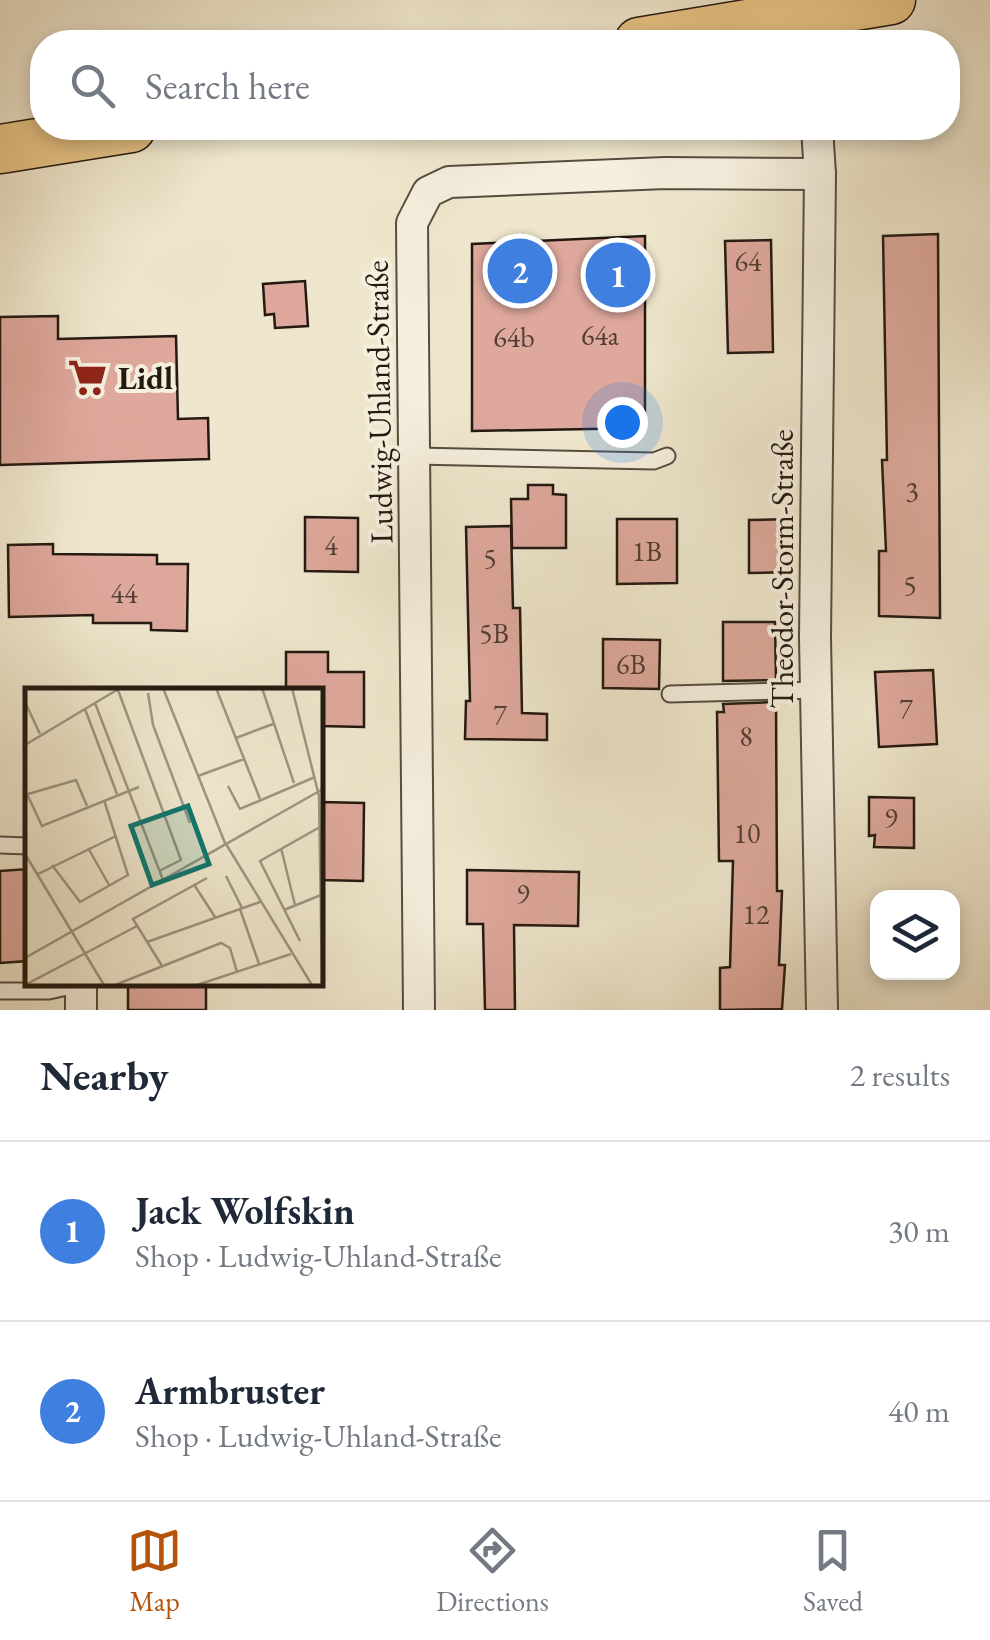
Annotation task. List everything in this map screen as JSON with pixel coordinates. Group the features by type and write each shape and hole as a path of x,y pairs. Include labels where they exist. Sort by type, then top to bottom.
{"main road":[{"path":"808,28 891,0"},
{"path":"0,150 60,140"}],"street":[{"name":"Theodor-Storm-Straße","path":"818,140 816,690 822,1010"},
{"name":"Ludwig-Uhland-Straße","path":"419,1010 412,223 428,192 449,182 665,173 820,174"}],"lane":[{"path":"414,456 654,461 667,456"},
{"path":"670,694 816,690"},
{"path":"0,991 81,992"}],"building":[{"path":"938,234 940,618 879,616 879,551 886,551 882,460 887,460 883,236"},
{"path":"645,236 645,428 472,431 472,244"},
{"path":"771,240 773,352 728,353 725,241"},
{"path":"305,281 308,326 275,328 274,314 265,315 263,284"},
{"name":"Lidl","path":"58,316 58,339 176,336 178,419 208,418 209,459 0,465 0,317"},
{"path":"528,485 553,485 553,494 566,495 566,548 512,548 511,499 528,499"},
{"path":"305,517 358,518 358,572 305,571"},
{"path":"617,519 677,519 677,583 617,584"},
{"path":"792,519 792,572 749,573 749,520"},
{"path":"511,526 513,608 520,608 522,713 547,714 547,740 465,739 466,701 470,701 466,527"},
{"path":"53,544 53,554 157,555 157,564 188,564 187,631 151,630 151,623 93,623 93,615 9,617 8,545"},
{"path":"723,622 775,622 776,680 723,681"},
{"path":"603,639 660,640 659,689 603,688"},
{"path":"286,652 328,652 328,672 364,672 364,727 322,726 322,688 286,688"},
{"path":"933,670 937,744 879,747 875,672"},
{"path":"776,702 777,891 782,891 779,965 785,965 782,1009 720,1010 720,968 730,967 733,861 719,861 717,712 724,712 723,704"},
{"path":"869,797 914,798 914,848 874,847 875,835 869,836"},
{"path":"322,802 364,803 363,881 322,880"},
{"path":"25,869 25,961 0,963 0,871"},
{"path":"467,870 579,872 578,926 514,925 515,1010 485,1010 483,924 467,924"},
{"path":"128,985 206,985 206,1010 128,1010"}],"place":[{"name":"Armbruster","path":"520,271"},
{"name":"Jack Wolfskin","path":"618,275"},
{"name":"Lidl","path":"88,378"}]}
